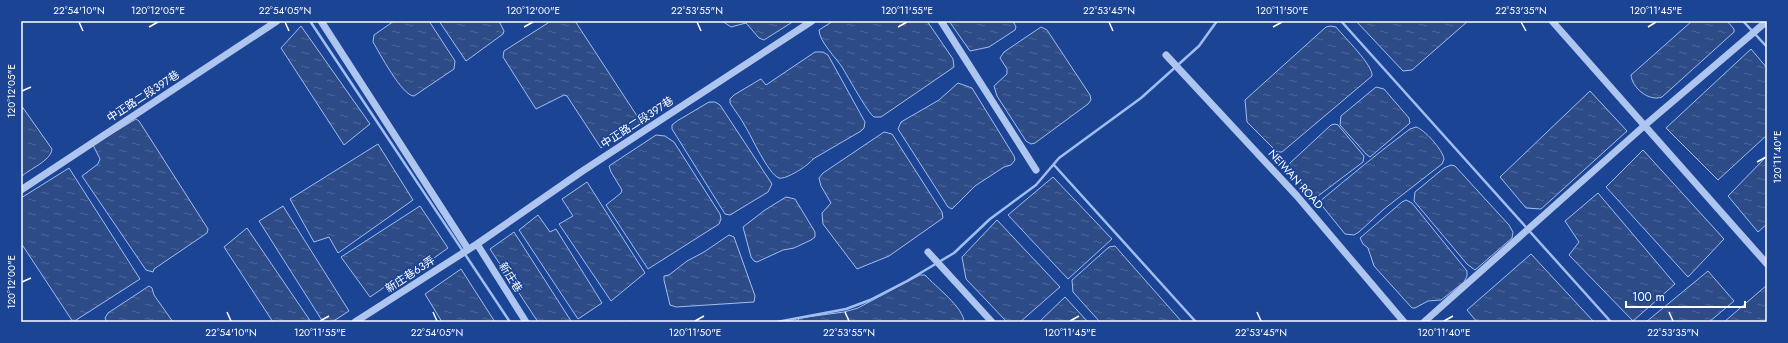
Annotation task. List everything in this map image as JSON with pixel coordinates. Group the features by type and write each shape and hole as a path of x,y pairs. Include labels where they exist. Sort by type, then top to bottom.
{"street":[{"name":"中正路二段397巷","path":"21,190 277,21"},
{"path":"321,21 468,249"},
{"name":"中正路二段397巷","path":"477,244 581,172 812,21"},
{"path":"941,21 1036,170"},
{"path":"1552,21 1767,264"},
{"path":"1424,322 1644,126 1767,21"},
{"name":"NEIWAN ROAD","path":"1166,55 1297,196 1404,322"},
{"name":"新庄巷63弄","path":"355,322 477,244"},
{"name":"新庄巷","path":"477,244 526,322"},
{"path":"928,252 992,322"}],"water":[{"path":"394,21 429,21 455,61 454,69 414,96 409,94 397,82 373,42 374,35"},
{"path":"439,21 499,21 504,31 503,34 466,61"},
{"path":"551,21 575,21 639,119 639,123 601,148 567,96 564,95 536,109 503,57 504,51"},
{"path":"722,21 794,21 764,40 759,38 746,23 731,27"},
{"path":"833,21 927,21 953,59 954,67 881,117 874,117 822,39 819,30"},
{"path":"949,21 1013,21 1016,27 1015,30 989,47 970,51"},
{"path":"1356,21 1468,21 1412,70 1403,71"},
{"path":"1692,21 1727,21 1734,29 1734,32 1662,97 1652,98 1642,93 1634,85 1631,75"},
{"path":"301,26 370,124 344,145 281,48"},
{"path":"1041,27 1047,30 1090,95 1091,100 1088,104 1035,143 1031,144 1026,141 997,96 994,86 1007,74 1007,69 1000,58 1004,52"},
{"path":"1326,27 1336,27 1363,58 1371,71 1372,76 1282,152 1277,152 1247,122 1245,100"},
{"path":"1751,49 1767,68 1767,135 1718,180 1666,128"},
{"path":"815,52 823,52 828,55 865,122 864,128 813,159 797,172 787,177 779,178 765,163 730,103 730,99 761,79 766,85"},
{"path":"958,83 972,88 1015,160 1011,165 1004,167 975,186 952,209 948,207 898,129 901,122 939,100"},
{"path":"1376,87 1384,89 1409,118 1410,123 1370,157 1340,125 1341,116"},
{"path":"1590,91 1627,131 1541,209 1526,208 1500,177"},
{"path":"709,102 715,102 720,105 772,184 768,192 730,215 725,214 672,129 672,125 677,121"},
{"path":"21,105 52,149 51,153 44,161 21,177"},
{"path":"136,119 139,121 208,229 207,233 154,269 153,272 146,270 82,176 98,164 100,159 93,145"},
{"path":"1331,125 1338,125 1364,156 1363,162 1318,196 1313,197 1288,167 1290,163"},
{"path":"1416,127 1424,132 1437,145 1443,155 1444,159 1442,164 1384,209 1359,232 1354,235 1345,234 1319,202 1410,129"},
{"path":"884,132 892,134 942,212 943,218 889,256 857,269 823,224 822,213 831,203 821,186 819,178 823,173"},
{"path":"656,135 665,136 674,142 720,214 721,219 719,224 648,269 606,205 621,193 622,190 609,166"},
{"path":"378,144 413,200 338,253 329,237 314,242 290,199"},
{"path":"1643,150 1724,239 1688,277 1606,187"},
{"path":"1767,156 1767,224 1758,232 1728,196"},
{"path":"1451,165 1455,166 1509,225 1513,232 1512,238 1475,270 1467,264 1414,201 1415,192 1444,168"},
{"path":"69,168 140,279 73,322 21,243 21,198"},
{"path":"1053,177 1112,239 1068,279 1008,215"},
{"path":"587,182 645,273 611,301 559,224 573,216 562,199"},
{"path":"1598,193 1675,284 1633,321 1569,255 1579,242 1565,221"},
{"path":"786,197 795,199 815,232 815,237 794,248 783,250 757,262 754,261 751,257 743,227 765,210"},
{"path":"1406,200 1412,203 1467,271 1467,276 1464,282 1441,300 1428,301 1415,308 1412,308 1374,266 1368,248 1363,244 1360,238"},
{"path":"283,206 349,311 332,322 323,322 259,221"},
{"path":"420,206 448,248 396,285 386,286 370,297 341,257"},
{"path":"538,215 550,232 556,229 602,303 578,319 519,230"},
{"path":"997,220 1060,287 1020,322 1007,322 966,279 962,257"},
{"path":"247,228 311,322 273,322 224,247"},
{"path":"514,232 571,321 538,322 490,249"},
{"path":"729,235 734,237 755,296 754,302 676,307 670,305 664,276 669,275 687,261 704,252"},
{"path":"1115,246 1182,322 1100,322 1073,292 1072,280 1109,247"},
{"path":"1531,254 1594,322 1477,322 1467,310"},
{"path":"461,269 495,322 442,322 425,294"},
{"path":"1708,271 1734,301 1709,322 1646,322"},
{"path":"920,275 925,275 948,297 963,316 964,322 796,322 800,318 844,312 858,308"},
{"path":"1767,285 1767,322 1724,322"},
{"path":"149,286 152,288 154,295 173,322 107,322 105,318 108,313"},
{"path":"1065,297 1088,322 1039,322"}],"waterway":[{"path":"310,21 510,322"},
{"path":"777,322 846,309 870,300 907,281 954,253 990,219 1036,185 1059,158 1141,98 1199,46 1217,21"},
{"path":"1341,21 1611,322"},
{"path":"1743,21 1767,47"},
{"path":"1054,165 1196,322"}]}
